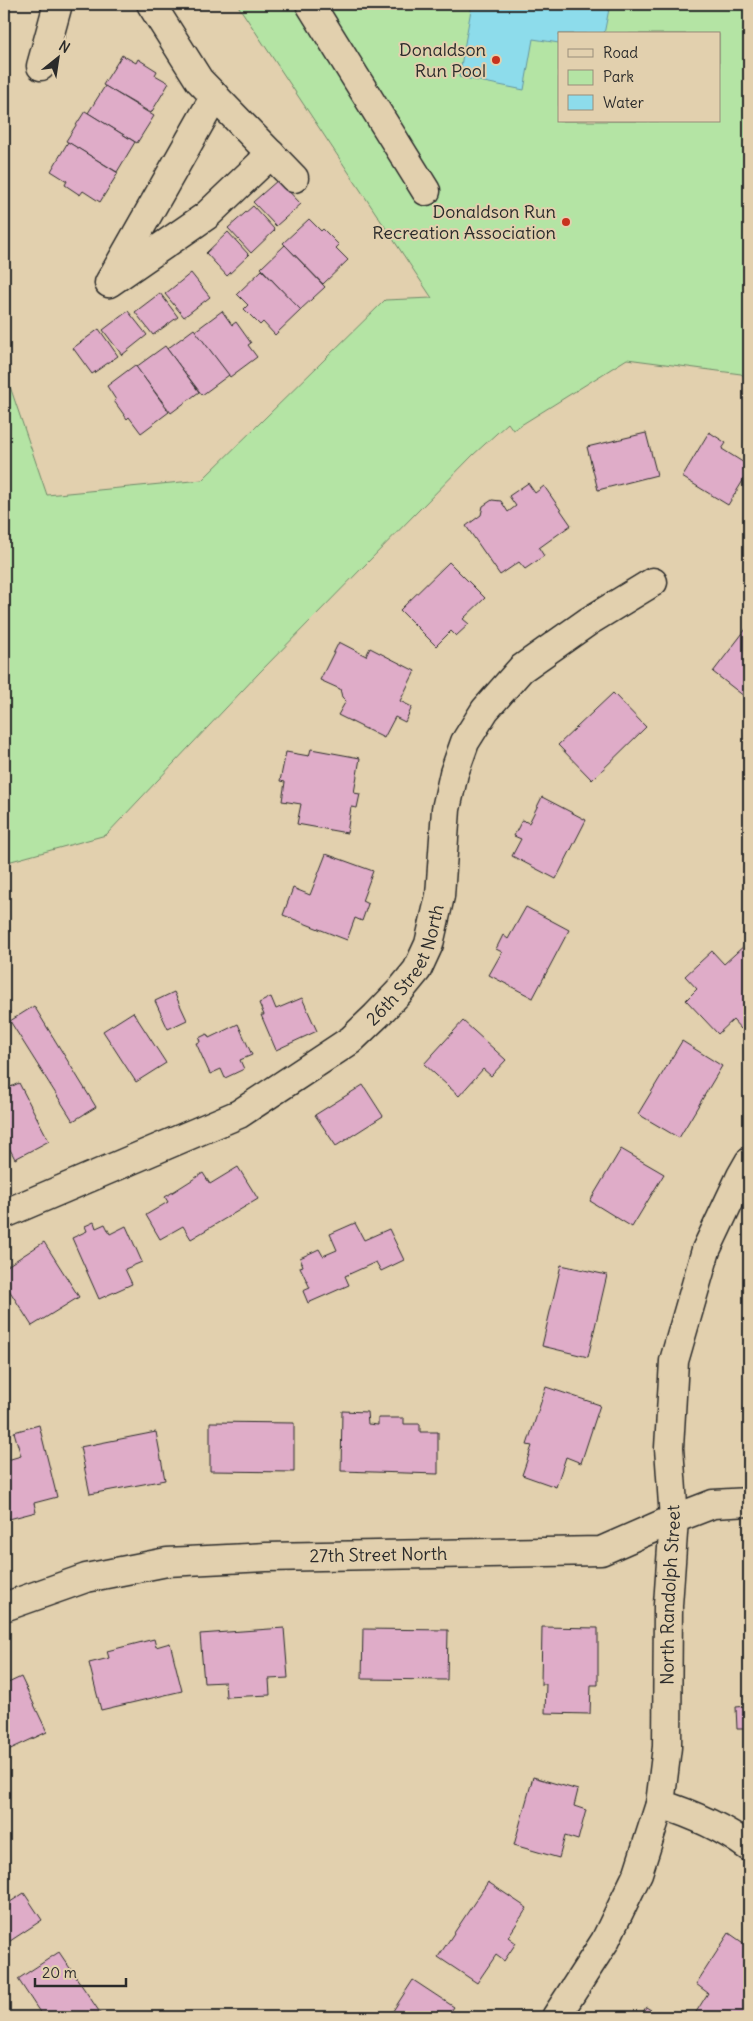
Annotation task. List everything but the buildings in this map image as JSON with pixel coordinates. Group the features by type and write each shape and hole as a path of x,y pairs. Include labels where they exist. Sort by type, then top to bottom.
{"street":[{"path":"41,66 58,4"},
{"path":"151,4 199,80 294,178"},
{"path":"310,4 426,191"},
{"path":"214,96 109,283 206,216 271,154"},
{"name":"26th Street North","path":"4,1214 239,1114 350,1040 376,1016 417,970 429,944 440,896 446,809 454,773 465,742 480,718 521,669 588,621 653,582"},
{"name":"North Randolph Street","path":"556,2017 605,1941 638,1873 660,1804 667,1747 668,1605 674,1519 668,1448 674,1361 706,1250 749,1162"},
{"name":"27th Street North","path":"4,1607 86,1578 167,1562 276,1557 600,1551 713,1504 749,1502"},
{"path":"660,1804 689,1813 730,1832 749,1846"}],"green space":[{"path":"237,4 749,4 749,380 741,374 627,359 513,430 508,423 473,455 259,673 106,835 4,863 4,369 47,495 202,480 385,300 432,298"}],"water":[{"name":"Donaldson Run Pool","path":"472,4 610,4 604,32 558,32 558,43 533,39 524,90 459,77"}],"place":[{"name":"Donaldson Run Pool","path":"496,60"},
{"name":"Donaldson Run Recreation Association","path":"566,222"}]}
